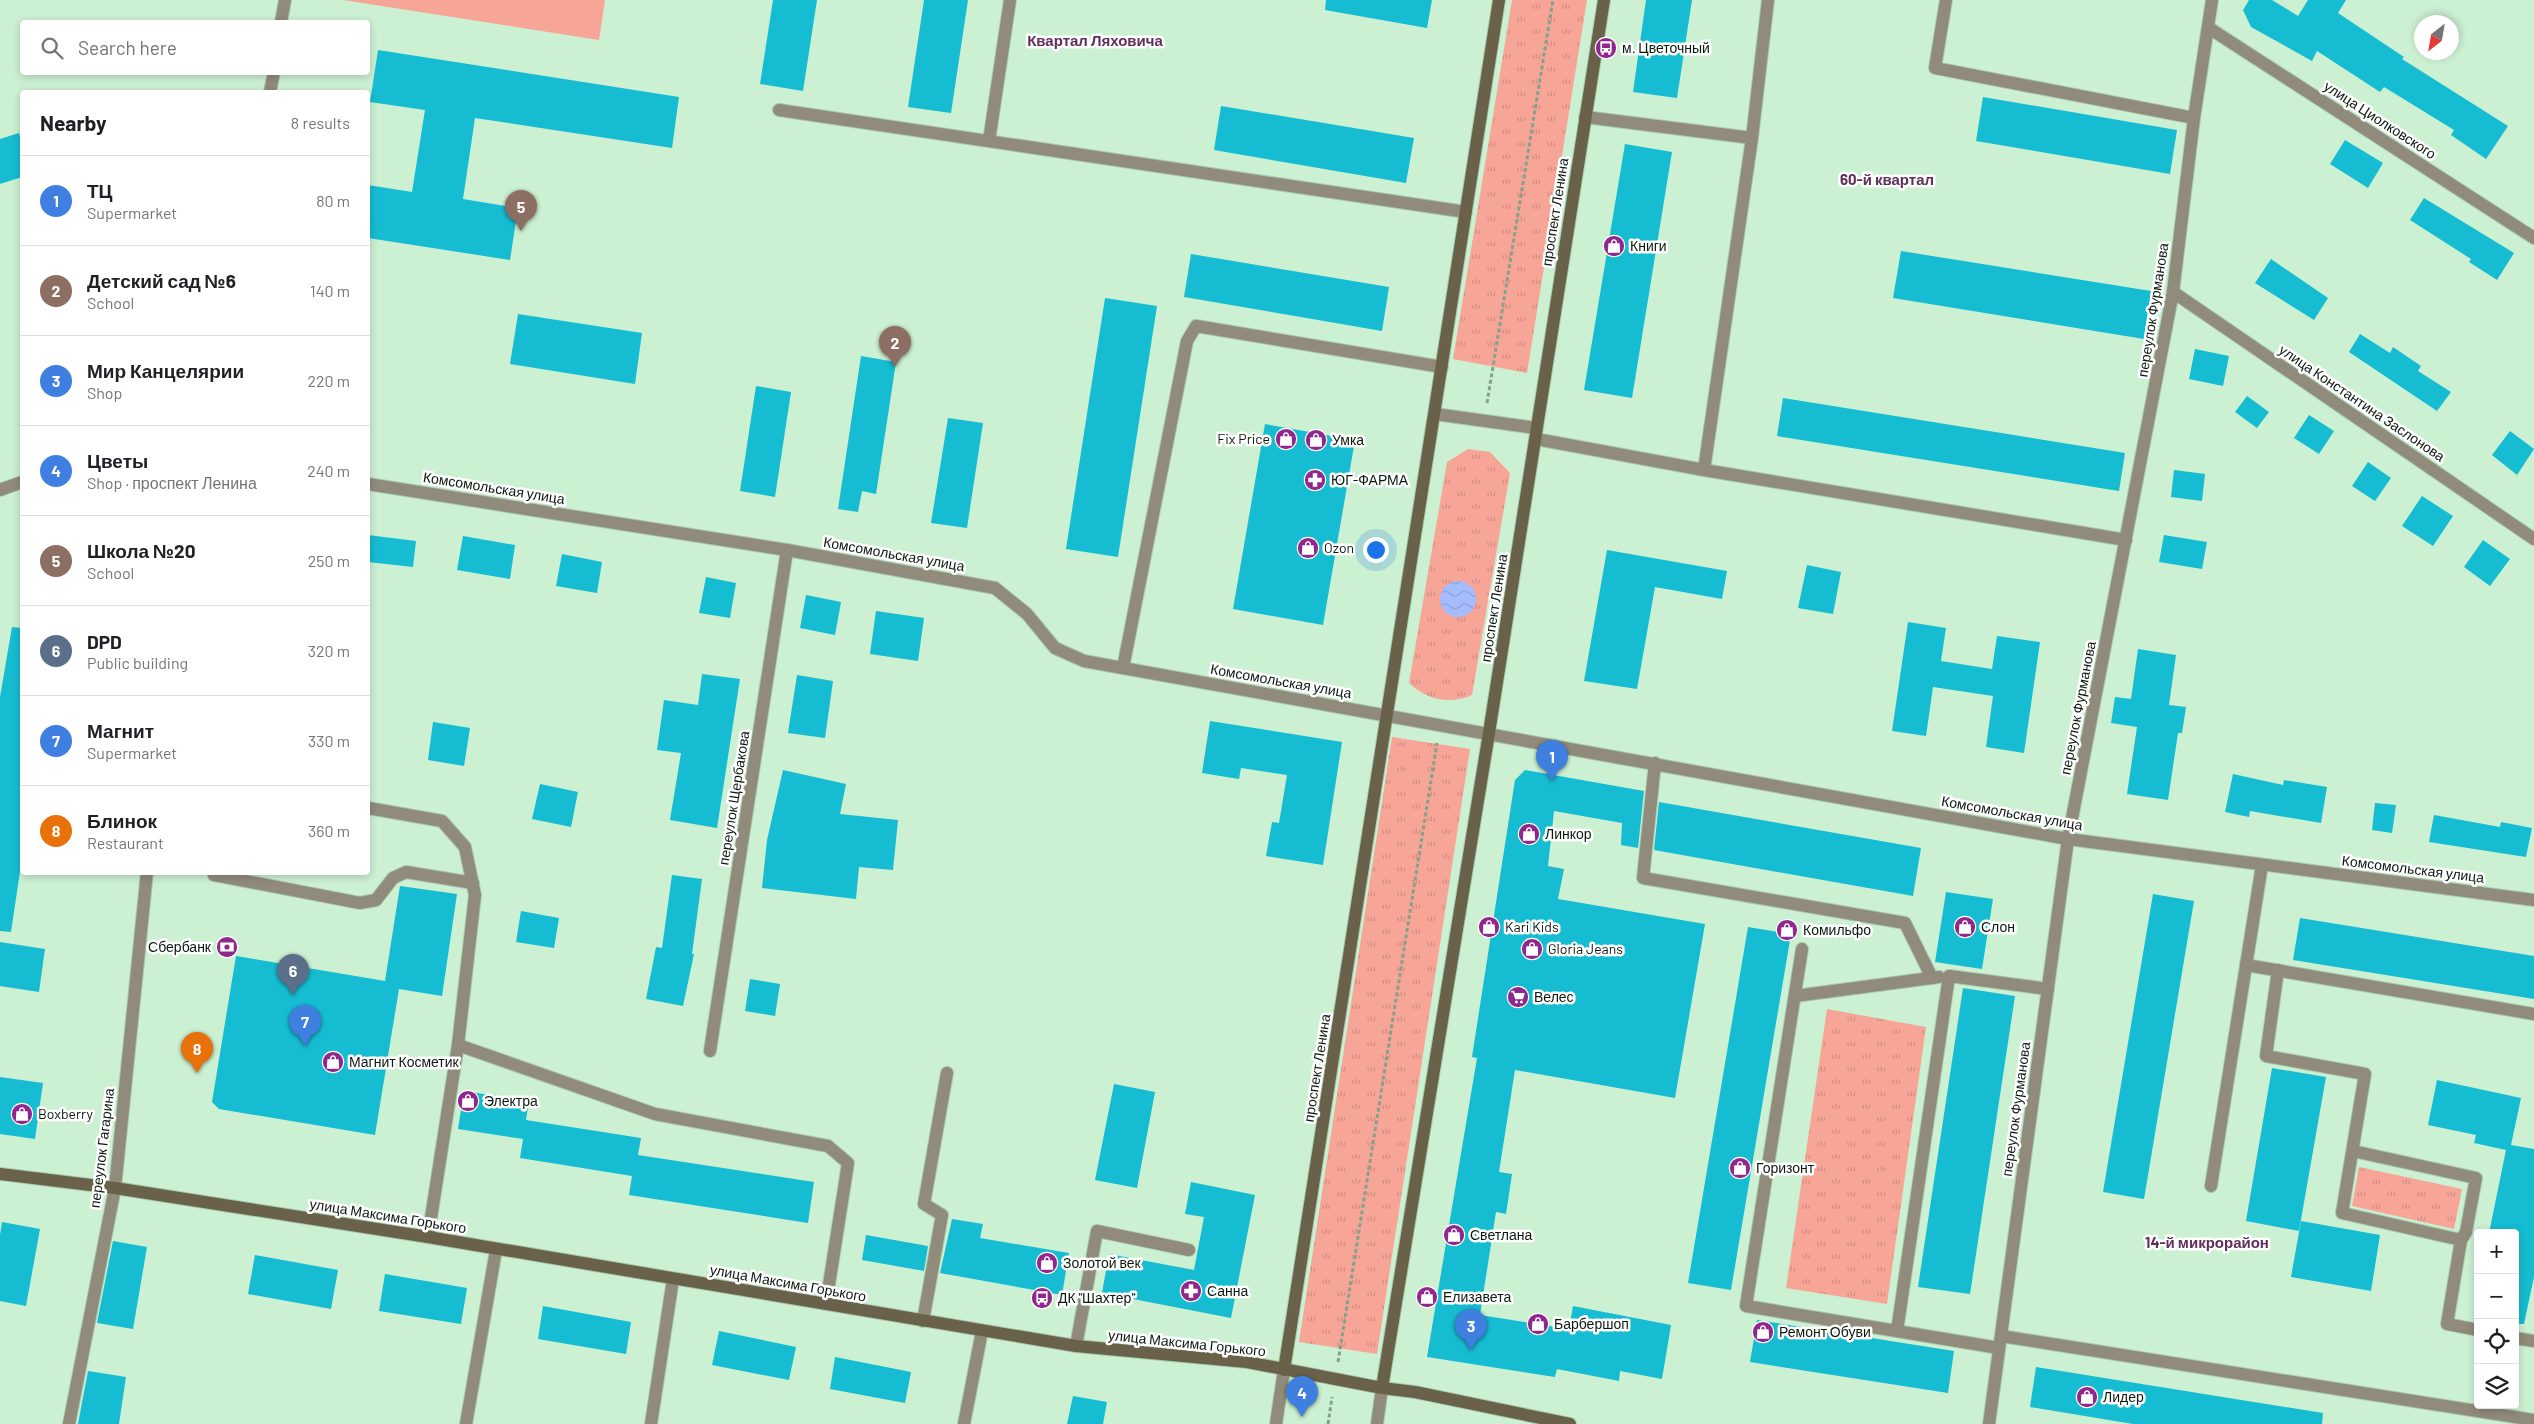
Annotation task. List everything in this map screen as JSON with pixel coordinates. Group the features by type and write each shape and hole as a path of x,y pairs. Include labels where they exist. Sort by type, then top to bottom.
{"street":[{"path":"281,20 285,0"},
{"path":"989,141 1010,0"},
{"name":"проспект Ленина","path":"1276,1424 1499,0"},
{"name":"проспект Ленина","path":"1377,1424 1489,733 1584,117 1604,0"},
{"path":"1704,470 1752,138 1768,0"},
{"path":"1946,0 1935,68 2194,118"},
{"name":"переулок Фурманова","path":"1989,1424 2068,839 2173,292 2194,118 2212,0"},
{"name":"улица Циолковского","path":"2209,28 2534,238"},
{"path":"270,90 273,75"},
{"path":"780,110 1466,212"},
{"path":"1584,117 1752,138"},
{"name":"улица Константина Заслонова","path":"2173,292 2534,539"},
{"path":"1123,668 1187,341 1196,326 1442,367"},
{"path":"1434,414 1484,421 1704,470 2126,540"},
{"path":"0,490 20,483"},
{"name":"Комсомольская улица","path":"370,484 787,550 995,588 1027,614 1055,648 1084,661 1387,716"},
{"name":"переулок Щербакова","path":"710,1051 787,550"},
{"path":"1387,716 1489,733"},
{"name":"Комсомольская улица","path":"1489,733 2068,839 2534,900"},
{"path":"1655,763 1643,878 1905,924 1932,978"},
{"path":"370,808 442,821 465,847 475,895 458,1045 428,1237"},
{"path":"2211,1186 2262,865"},
{"path":"214,875 360,903 376,900 393,878 406,872 472,883"},
{"name":"переулок Гагарина","path":"69,1424 114,1188 147,875"},
{"path":"1802,949 1746,1306 1897,1331 2000,1342 2534,1420"},
{"path":"2246,965 2534,1014"},
{"path":"2278,970 2266,1056 2365,1074 2342,1213 2461,1240"},
{"path":"1897,1331 1949,976"},
{"path":"1795,996 1949,976 2048,989"},
{"path":"458,1045 655,1114 828,1146 848,1163 826,1304"},
{"path":"923,1321 942,1215 924,1204 947,1073"},
{"path":"2352,1151 2476,1178 2466,1232 2461,1240 2447,1324 2474,1329"},
{"name":"улица Максима Горького","path":"0,1174 114,1188 428,1237 496,1250 1076,1346 1247,1362 1382,1388 1415,1392 1570,1424"},
{"path":"1076,1346 1097,1231 1189,1250"},
{"path":"466,1424 496,1250"},
{"path":"651,1424 673,1279"},
{"path":"964,1424 982,1331"},
{"path":"2519,1339 2534,1341"}],"path":[{"path":"1484,421 1553,0"},
{"path":"1328,1424 1440,725"}],"green space":[{"path":"343,0 605,0 599,40"},
{"path":"1512,0 1587,0 1527,373 1453,359"},
{"path":"1468,449 1490,452 1510,473 1472,695 1455,700 1447,700 1431,697 1409,683 1447,462"},
{"path":"1392,737 1470,749 1377,1354 1299,1342"},
{"path":"1827,1009 1926,1027 1887,1304 1786,1288"},
{"path":"2359,1167 2462,1189 2454,1229 2352,1206"}],"water":[{"path":"1458,581 1465,582 1471,586 1475,592 1475,606 1471,612 1465,616 1458,617 1451,616 1445,612 1441,606 1440,599 1441,592 1445,586 1451,582"}],"building":[{"path":"773,0 817,0 803,91 760,84"},
{"path":"924,0 968,0 951,113 908,107"},
{"path":"1326,0 1432,0 1427,28 1325,10"},
{"path":"1646,0 1692,0 1677,98 1633,92"},
{"path":"2249,0 2272,0 2298,16 2308,0 2346,0 2338,13 2404,57 2402,59 2508,126 2486,159 2451,135 2454,130 2384,87 2380,92 2317,51 2312,61 2251,27 2243,10"},
{"path":"378,50 679,97 672,148 475,118 463,199 518,208 510,260 370,238 370,185 412,192 425,110 370,102"},
{"path":"1983,97 2177,130 2170,174 1976,141"},
{"path":"1221,106 1414,138 1406,183 1214,150"},
{"path":"19,133 20,137 20,178 0,184 0,139"},
{"path":"2345,140 2383,163 2368,188 2330,164"},
{"path":"1625,144 1672,152 1632,398 1584,390"},
{"path":"2424,198 2514,253 2497,280 2469,262 2471,259 2410,220"},
{"path":"1901,251 2151,291 2144,339 1893,298"},
{"path":"1191,254 1389,287 1382,331 1184,297"},
{"path":"2271,259 2328,298 2314,320 2255,283"},
{"path":"1105,298 1157,306 1118,557 1066,549"},
{"path":"518,314 642,333 635,384 510,364"},
{"path":"2360,334 2390,353 2393,347 2421,366 2418,371 2451,392 2437,411 2349,352"},
{"path":"2195,349 2229,356 2223,386 2189,379"},
{"path":"861,356 896,362 876,494 862,491 858,512 838,509"},
{"path":"756,386 791,392 775,497 740,491"},
{"path":"2247,396 2269,412 2257,428 2235,412"},
{"path":"1783,398 2125,453 2119,491 1777,436"},
{"path":"2309,415 2334,431 2319,454 2294,438"},
{"path":"948,418 983,423 967,528 931,523"},
{"path":"1265,424 1355,440 1323,625 1233,609"},
{"path":"2510,431 2534,449 2517,475 2492,455"},
{"path":"2368,462 2391,478 2375,501 2352,486"},
{"path":"2174,470 2205,474 2202,501 2171,497"},
{"path":"2422,496 2453,516 2433,546 2402,526"},
{"path":"370,535 416,541 413,567 370,562"},
{"path":"2164,535 2207,542 2202,569 2159,562"},
{"path":"463,536 515,545 510,579 457,570"},
{"path":"2483,540 2510,559 2490,586 2464,567"},
{"path":"1607,550 1727,571 1722,599 1655,587 1637,689 1584,681"},
{"path":"562,554 602,562 597,593 556,586"},
{"path":"1807,565 1841,572 1833,614 1798,608"},
{"path":"706,577 736,583 730,618 699,613"},
{"path":"806,595 841,602 835,635 800,628"},
{"path":"876,611 924,618 918,661 870,654"},
{"path":"1908,622 1946,628 1941,661 1992,669 1997,636 2040,642 2024,753 1986,747 1993,696 1933,687 1926,736 1892,731"},
{"path":"12,627 20,628 20,871 11,932 0,931 0,697"},
{"path":"2138,649 2176,655 2169,705 2186,707 2182,733 2178,733 2168,800 2127,794 2137,727 2111,723 2115,697 2131,699"},
{"path":"702,674 740,679 717,828 670,820 681,753 657,750 664,700 698,705"},
{"path":"797,675 833,681 825,738 788,733"},
{"path":"1210,721 1342,742 1323,865 1266,856 1272,822 1279,823 1287,775 1241,768 1239,779 1202,773"},
{"path":"433,722 470,728 464,766 428,760"},
{"path":"783,770 846,784 840,814 898,820 893,870 859,867 856,899 762,888 767,840"},
{"path":"1525,770 1644,791 1638,848 1621,845 1622,823 1554,811 1548,866 1564,869 1558,899 1705,924 1675,1098 1515,1070 1499,1172 1512,1174 1506,1214 1496,1212 1480,1315 1569,1329 1573,1306 1671,1325 1662,1379 1620,1371 1619,1381 1557,1369 1555,1377 1427,1357 1477,1058 1472,1057 1515,780"},
{"path":"2233,774 2283,785 2284,780 2327,787 2321,823 2250,811 2249,817 2225,812"},
{"path":"540,784 578,792 571,827 532,819"},
{"path":"1659,802 1921,848 1913,896 1654,850"},
{"path":"2375,803 2396,805 2392,833 2372,830"},
{"path":"2434,815 2500,827 2501,822 2532,828 2526,857 2429,842"},
{"path":"672,875 702,879 692,954 694,954 683,1006 646,999 656,947 662,948"},
{"path":"400,886 457,894 442,996 399,989 375,1135 219,1109 212,1102 236,956 385,981"},
{"path":"1946,892 1993,899 1982,969 1935,962"},
{"path":"2153,894 2194,901 2144,1199 2103,1192"},
{"path":"521,911 559,918 554,948 516,942"},
{"path":"2300,918 2534,956 2534,999 2293,960"},
{"path":"1748,927 1791,934 1731,1290 1688,1283"},
{"path":"0,942 45,949 39,992 0,986"},
{"path":"750,979 780,984 775,1016 745,1011"},
{"path":"1963,988 2015,996 1970,1294 1918,1287"},
{"path":"2272,1068 2326,1077 2299,1231 2246,1221"},
{"path":"0,1077 43,1083 35,1139 0,1134"},
{"path":"2437,1080 2521,1098 2511,1145 2534,1149 2534,1277 2524,1324 2519,1324 2519,1229 2490,1229 2506,1150 2474,1143 2476,1135 2428,1125"},
{"path":"1114,1084 1155,1092 1137,1188 1095,1180"},
{"path":"464,1091 529,1101 526,1120 641,1138 638,1155 814,1182 808,1223 629,1195 632,1176 520,1158 523,1139 458,1129"},
{"path":"1191,1182 1255,1195 1231,1318 1102,1293 1109,1254 1194,1270 1204,1217 1185,1214"},
{"path":"952,1219 983,1224 980,1238 1069,1253 1062,1295 940,1273"},
{"path":"2301,1221 2380,1235 2371,1291 2291,1277"},
{"path":"2,1222 40,1229 26,1306 0,1301 0,1235"},
{"path":"866,1235 928,1246 924,1271 862,1260"},
{"path":"113,1241 147,1247 133,1329 97,1323"},
{"path":"255,1255 338,1270 331,1309 248,1294"},
{"path":"385,1274 467,1288 461,1324 379,1311"},
{"path":"543,1306 631,1322 626,1354 538,1339"},
{"path":"1757,1320 1954,1351 1948,1393 1750,1362"},
{"path":"719,1331 796,1347 789,1380 712,1365"},
{"path":"835,1357 911,1372 905,1403 830,1389"},
{"path":"2036,1367 2323,1413 2322,1424 2133,1424 2030,1407"},
{"path":"88,1371 126,1377 119,1424 78,1424"},
{"path":"1073,1396 1107,1402 1103,1424 1067,1424"}],"place":[{"name":"м. Цветочный","path":"1606,48"},
{"name":"Школа №20","path":"521,231"},
{"name":"Книги","path":"1614,246"},
{"name":"Детский сад №6","path":"895,367"},
{"name":"Fix Price","path":"1286,439"},
{"name":"Умка","path":"1316,440"},
{"name":"ЮГ-ФАРМА","path":"1315,480"},
{"name":"Ozon","path":"1308,548"},
{"name":"ТЦ","path":"1552,781"},
{"name":"Линкор","path":"1529,834"},
{"name":"Kari Kids","path":"1489,927"},
{"name":"Слон","path":"1965,927"},
{"name":"Комильфо","path":"1787,930"},
{"name":"Сбербанк","path":"227,947"},
{"name":"Gloria Jeans","path":"1532,949"},
{"name":"DPD","path":"293,995"},
{"name":"Велес","path":"1518,997"},
{"name":"Магнит","path":"305,1046"},
{"name":"Магнит Косметик","path":"333,1062"},
{"name":"Блинок","path":"197,1073"},
{"name":"Электра","path":"468,1101"},
{"name":"Boxberry","path":"22,1114"},
{"name":"Горизонт","path":"1740,1168"},
{"name":"Светлана","path":"1454,1235"},
{"name":"Золотой век","path":"1047,1263"},
{"name":"Санна","path":"1191,1291"},
{"name":"Елизавета","path":"1427,1297"},
{"name":"ДК \"Шахтер\"","path":"1042,1298"},
{"name":"Барбершоп","path":"1538,1324"},
{"name":"Ремонт Обуви","path":"1763,1332"},
{"name":"Мир Канцелярии","path":"1471,1350"},
{"name":"Лидер","path":"2087,1397"},
{"name":"Цветы","path":"1302,1417"}],"district":[{"name":"Квартал Ляховича","path":"1095,41"},
{"name":"60-й квартал","path":"1887,180"},
{"name":"14-й микрорайон","path":"2207,1243"}]}
